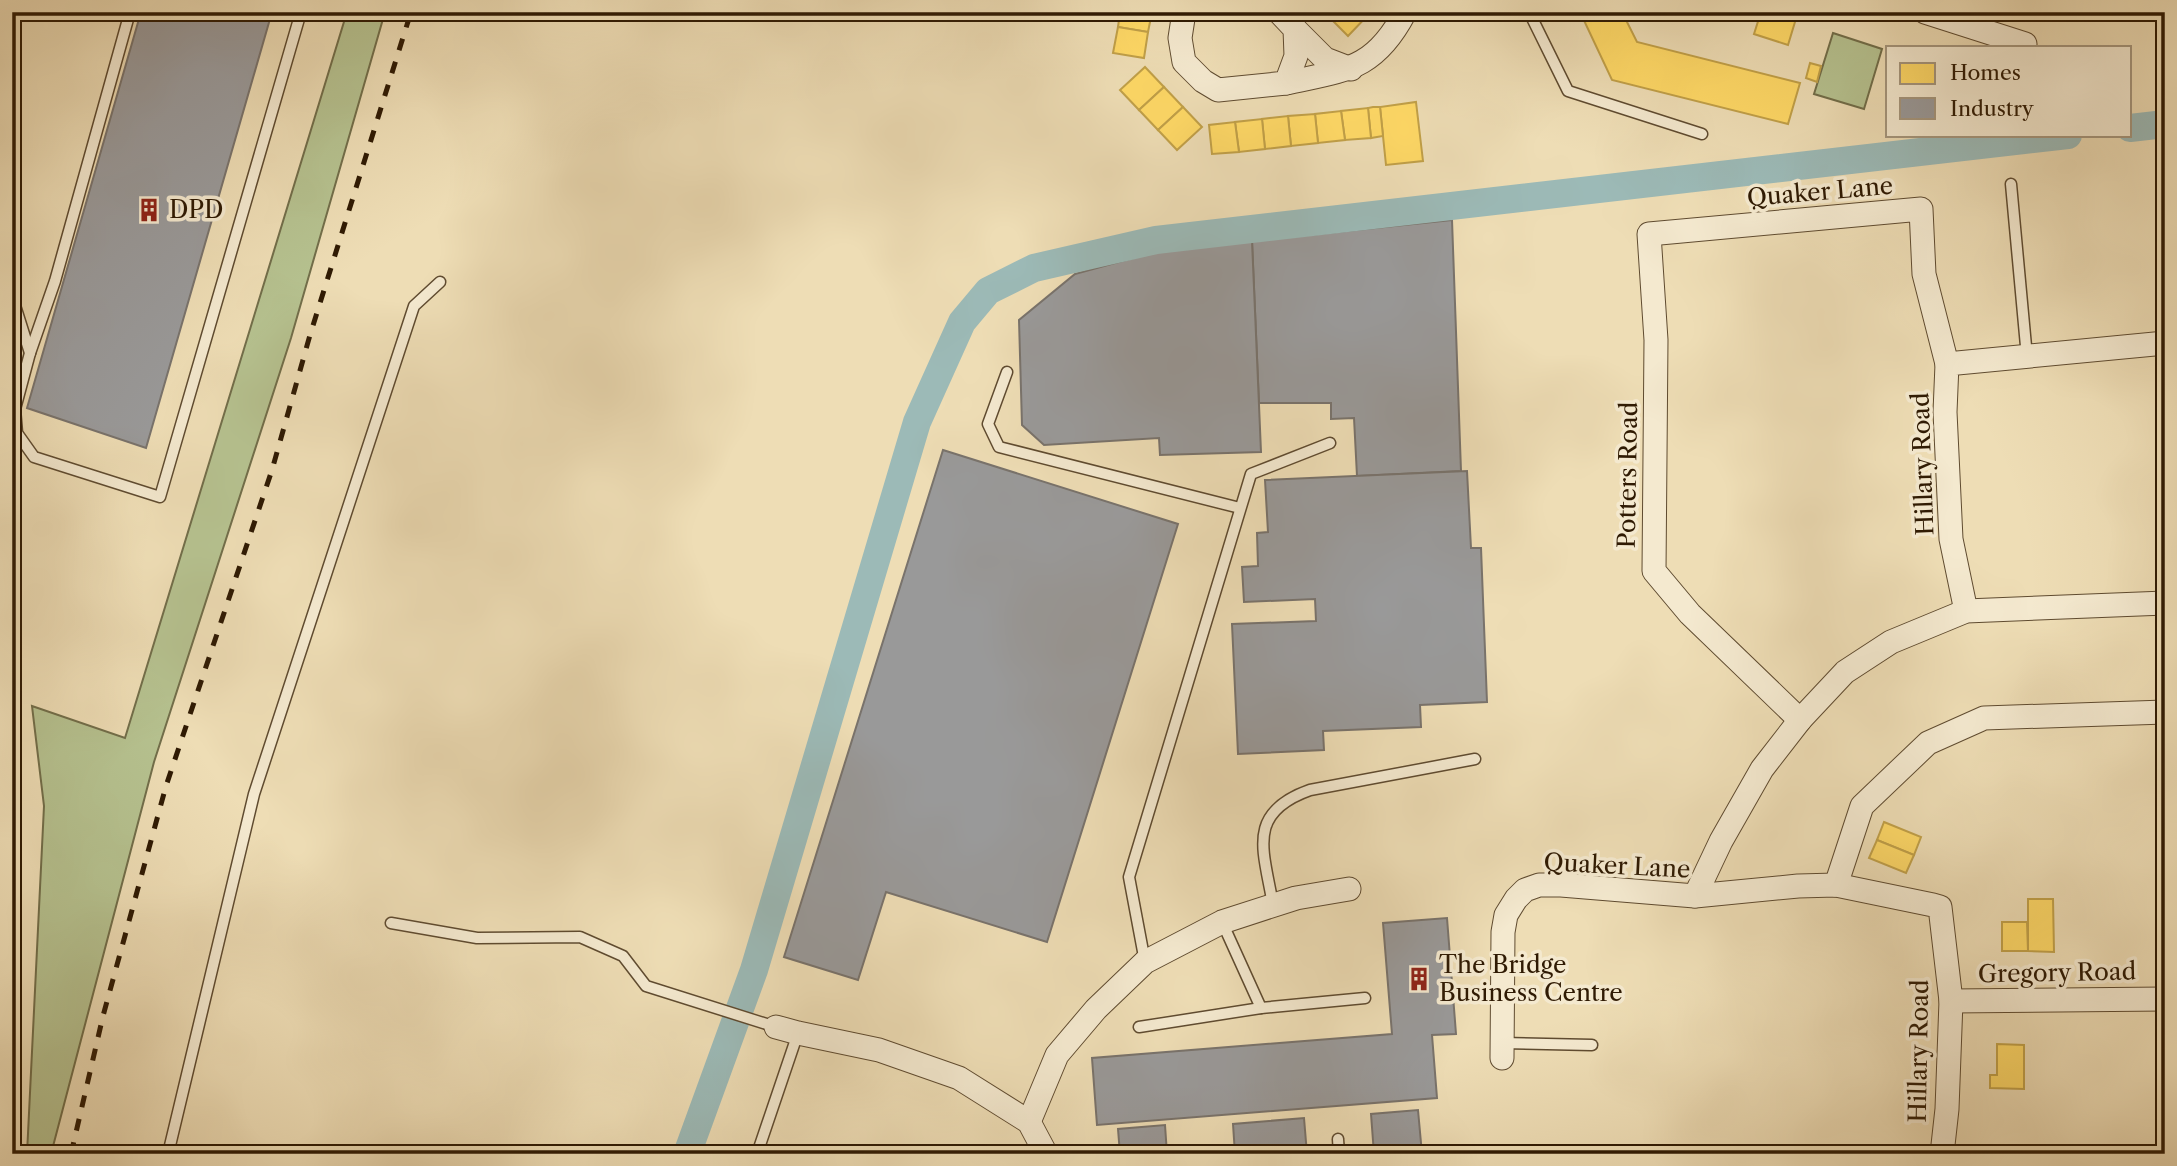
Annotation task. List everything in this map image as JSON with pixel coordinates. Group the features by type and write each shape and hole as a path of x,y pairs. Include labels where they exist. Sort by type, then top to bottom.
{"street":[{"path":"1184,12 1180,38 1184,62 1203,81 1218,90 1286,83 1351,69 1365,62 1380,47 1397,27 1405,12"},
{"path":"1925,12 1957,17 2025,44"},
{"path":"1286,83 1296,56 1287,20"},
{"path":"1287,20 1325,59 1351,69"},
{"name":"Quaker Lane","path":"1650,244 1921,209 1924,274 1947,365"},
{"name":"Potters Road","path":"1650,244 1656,340 1654,571 1690,614 1800,720"},
{"name":"Hillary Road","path":"1965,611 1951,539 1945,412 1947,365 2165,343"},
{"path":"1695,896 1721,841 1762,769 1800,720 1845,672 1891,642 1965,611 2165,603"},
{"path":"1836,885 1861,806 1928,743 1984,718 2165,712"},
{"name":"Quaker Lane","path":"1502,1051 1503,932 1506,915 1516,898 1525,890 1539,885 1695,896 1836,885 1940,907"},
{"path":"1029,1122 1057,1055 1096,1009 1145,962 1222,922 1296,898 1349,889"},
{"name":"Hillary Road","path":"1940,907 1951,1001 1947,1109 1942,1154"},
{"name":"Gregory Road","path":"1951,1001 2165,999"},
{"path":"787,1030 879,1050 959,1078 1029,1122 1046,1154"}],"lane":[{"path":"130,12 55,281 30,353 15,409 17,433 34,457 160,496 301,12"},
{"path":"1529,12 1568,91 1702,134"},
{"path":"2011,184 2027,357"},
{"path":"168,1154 254,794 414,306 440,282"},
{"path":"12,296 30,353"},
{"path":"1007,372 988,424 999,447 1240,508"},
{"path":"1145,962 1129,877 1251,474 1330,443"},
{"path":"1273,905 1263,843 1264,830 1277,806 1310,790 1475,760"},
{"path":"1222,922 1261,1007"},
{"path":"391,923 477,938 580,937 623,956 646,986 787,1030 757,1154"},
{"path":"1139,1027 1261,1007 1365,998"},
{"path":"1502,1051 1592,1045"},
{"path":"1338,1139 1339,1154"}],"green space":[{"path":"347,12 385,12 291,338 154,762 51,1154 27,1154 44,806 32,706 125,738"},
{"path":"1833,33 1882,49 1864,109 1814,94"}],"building: Homes":[{"path":"1120,12 1152,12 1148,32 1118,27"},
{"path":"1333,12 1370,13 1348,36 1329,17"},
{"path":"1580,12 1622,12 1637,42 1800,83 1788,124 1612,80"},
{"path":"1761,12 1798,12 1788,45 1754,34"},
{"path":"1118,27 1148,32 1144,58 1113,53"},
{"path":"1810,63 1821,66 1817,82 1806,78"},
{"path":"1145,67 1164,87 1139,110 1120,90"},
{"path":"1164,87 1183,107 1158,130 1139,110"},
{"path":"1416,102 1423,161 1386,165 1380,107"},
{"path":"1183,107 1202,127 1177,150 1158,130"},
{"path":"1380,107 1383,136 1371,138 1368,108"},
{"path":"1368,108 1371,138 1345,140 1341,111"},
{"path":"1341,111 1345,140 1318,143 1315,114"},
{"path":"1315,114 1318,143 1291,146 1288,116"},
{"path":"1288,116 1291,146 1265,149 1262,119"},
{"path":"1262,119 1265,149 1239,152 1235,122"},
{"path":"1235,122 1239,152 1212,154 1209,125"},
{"path":"1884,822 1921,837 1914,855 1877,840"},
{"path":"1877,840 1914,855 1906,873 1869,858"},
{"path":"2028,899 2053,899 2054,952 2028,951"},
{"path":"2002,922 2027,922 2028,951 2002,951"},
{"path":"1997,1044 2024,1045 2024,1089 1990,1088 1990,1075 1997,1075"}],"building: Industry":[{"name":"DPD","path":"141,12 272,12 146,448 27,408"},
{"path":"1452,220 1461,471 1357,476 1354,418 1331,419 1331,403 1259,403 1252,241"},
{"path":"1252,241 1261,452 1160,455 1159,438 1044,445 1022,425 1019,320 1075,274 1155,252"},
{"path":"943,450 1178,524 1047,942 886,892 858,980 784,957"},
{"path":"1467,471 1471,548 1481,548 1487,702 1420,705 1421,727 1323,731 1324,750 1238,754 1232,624 1316,621 1315,599 1244,602 1242,567 1258,566 1257,533 1268,532 1265,480"},
{"name":"The Bridge Business Centre","path":"1447,918 1456,1034 1432,1035 1437,1098 1097,1125 1092,1058 1392,1034 1383,923"},
{"path":"1418,1110 1422,1154 1374,1154 1371,1114"},
{"path":"1304,1118 1307,1154 1235,1154 1233,1124"},
{"path":"1165,1125 1167,1154 1120,1154 1118,1129"}],"waterway":[{"path":"2132,128 2165,124"},
{"path":"687,1154 754,970 917,422 962,322 988,291 1034,268 1156,240 2059,136"}],"railway":[{"path":"71,1154 103,1016 166,786 272,470 310,335 411,12"}],"place":[{"name":"DPD","path":"149,210"},
{"name":"The Bridge Business Centre","path":"1419,979"}]}
